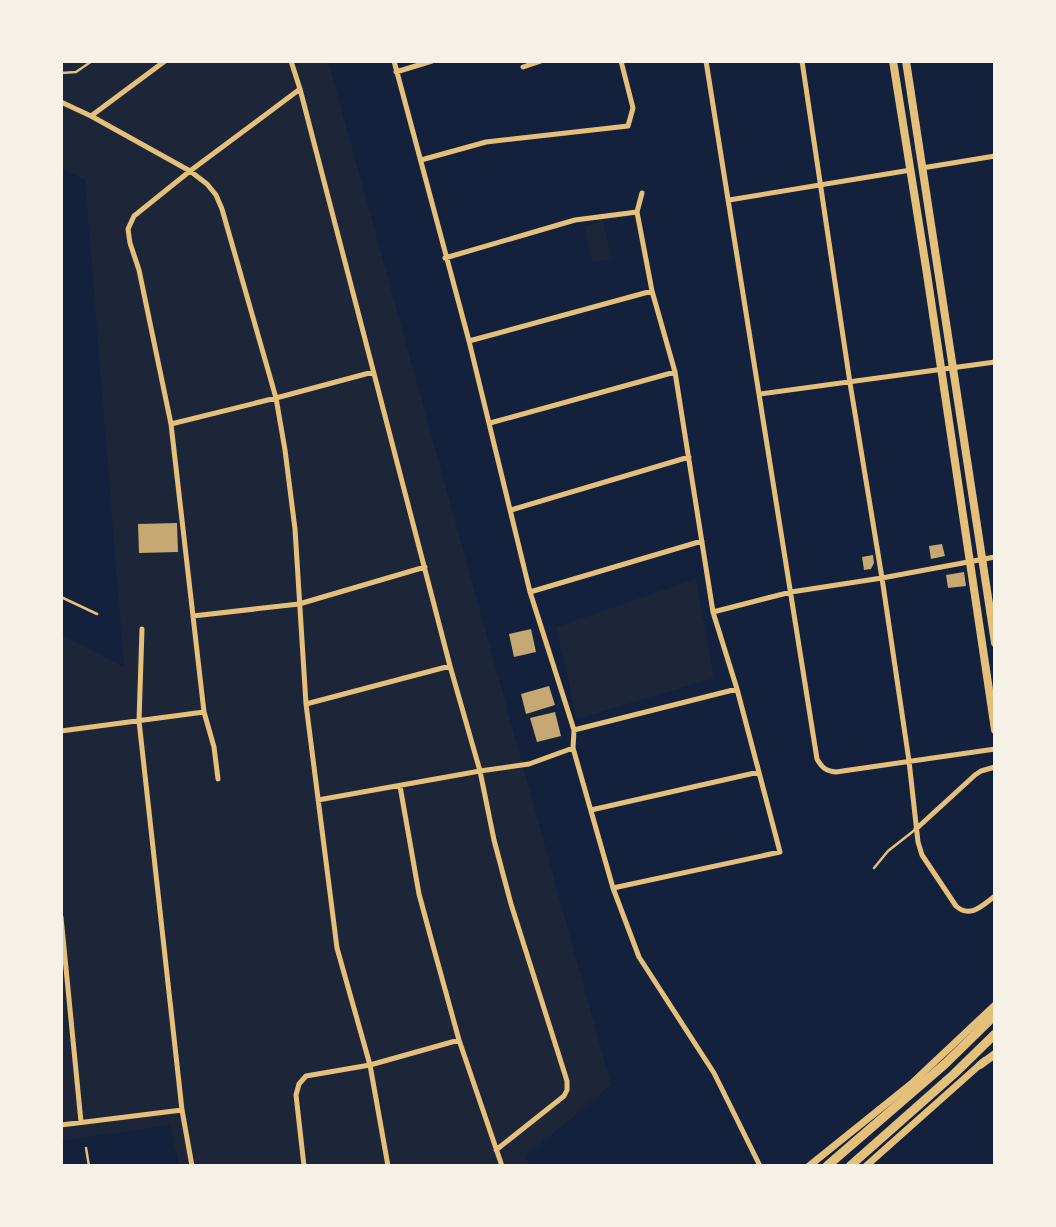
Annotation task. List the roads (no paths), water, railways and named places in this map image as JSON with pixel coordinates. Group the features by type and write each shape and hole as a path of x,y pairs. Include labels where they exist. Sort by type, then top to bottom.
{"main road":[{"path":"893,61 995,730"},
{"path":"906,61 995,643"},
{"path":"827,1166 945,1064 995,1015"},
{"path":"850,1166 995,1034"},
{"path":"979,1065 995,1053"}],"street":[{"path":"91,116 165,61"},
{"path":"291,61 480,771 511,904 567,1082 564,1096 496,1150"},
{"path":"394,61 469,341 530,592 573,730 573,748 613,888 639,957 714,1073 760,1166"},
{"path":"396,72 432,61"},
{"path":"523,67 541,61"},
{"path":"421,160 486,142 628,126 633,108 621,61"},
{"path":"706,61 817,759 829,772 836,772 995,749"},
{"path":"802,61 922,855 962,912 976,911 995,896"},
{"path":"218,779 214,747 204,712 171,424 128,229 134,216 300,89"},
{"path":"61,102 190,171 207,184 222,209 276,398 295,529 306,704 337,948 370,1065 388,1166"},
{"path":"922,168 995,156"},
{"path":"729,200 911,170"},
{"path":"613,888 780,852 737,689 713,612 675,372 652,291 637,212 642,192"},
{"path":"445,258 575,220 637,212"},
{"path":"469,341 652,291"},
{"path":"760,394 995,362"},
{"path":"171,424 373,372"},
{"path":"489,423 675,372"},
{"path":"511,510 689,457"},
{"path":"530,592 702,541"},
{"path":"713,612 791,592 995,557"},
{"path":"193,616 299,604 425,567"},
{"path":"142,629 139,721 182,1110 192,1166"},
{"path":"306,704 450,666"},
{"path":"573,730 737,689"},
{"path":"61,731 204,712"},
{"path":"318,800 529,764 573,748"},
{"path":"916,829 975,775 995,767"},
{"path":"591,810 759,772"},
{"path":"400,786 419,894 460,1040 502,1166"},
{"path":"61,917 81,1122"},
{"path":"809,1166 911,1084 995,1005"},
{"path":"304,1166 296,1095 299,1084 306,1076 370,1065 460,1040"},
{"path":"866,1166 979,1065"},
{"path":"61,1125 182,1110"}],"lane":[{"path":"61,73 76,72 92,61"},
{"path":"61,597 97,614"},
{"path":"874,868 888,850 916,829"},
{"path":"86,1148 89,1166"}]}
